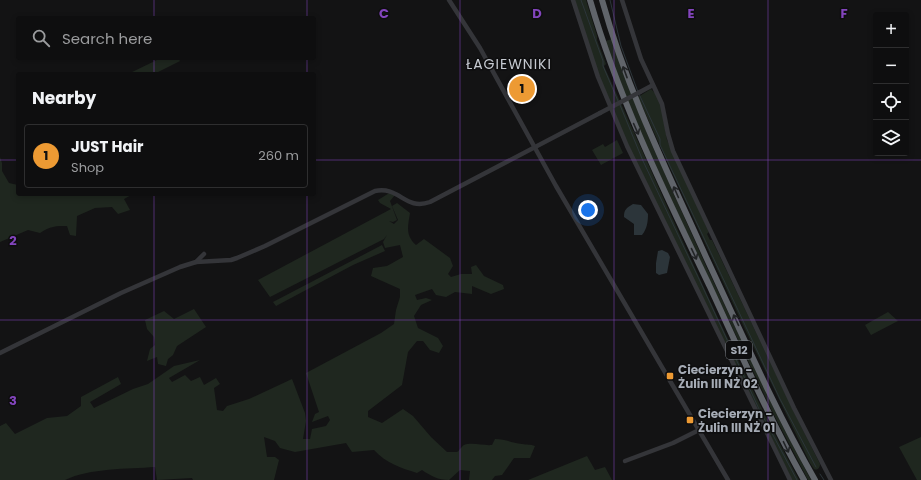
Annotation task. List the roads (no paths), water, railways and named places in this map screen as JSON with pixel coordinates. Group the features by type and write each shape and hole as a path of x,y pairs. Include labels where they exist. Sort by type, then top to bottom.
{"highway":[{"name":"S12","path":"590,0 614,75 647,153 790,456 804,480"},
{"name":"S12","path":"602,0 625,72 659,154 770,394 815,480"}],"street":[{"path":"449,0 477,42 534,147 728,480"},
{"path":"573,0 598,77 627,146 647,190 790,480"},
{"path":"622,0 641,59 663,108 673,151 788,396 831,480"},
{"path":"0,353 122,292 180,267 196,262 238,258 375,191 388,190 394,192 411,203 417,205 426,203 653,85"},
{"path":"196,262 204,254"},
{"path":"625,461 673,443 699,430"}],"waterway":[{"path":"581,0 603,61 603,66 618,101"},
{"path":"610,0 621,46 638,92"},
{"path":"639,94 660,139 660,145 780,399 816,467"},
{"path":"620,105 643,161 759,409 797,480"},
{"path":"820,474 824,480"}],"place":[{"name":"JUST Hair","path":"522,89"},
{"name":"Ciecierzyn - Żulin III NŻ 02","path":"670,376"},
{"name":"Ciecierzyn - Żulin III NŻ 01","path":"690,420"}],"district":[{"name":"ŁAGIEWNIKI","path":"509,64"}]}
